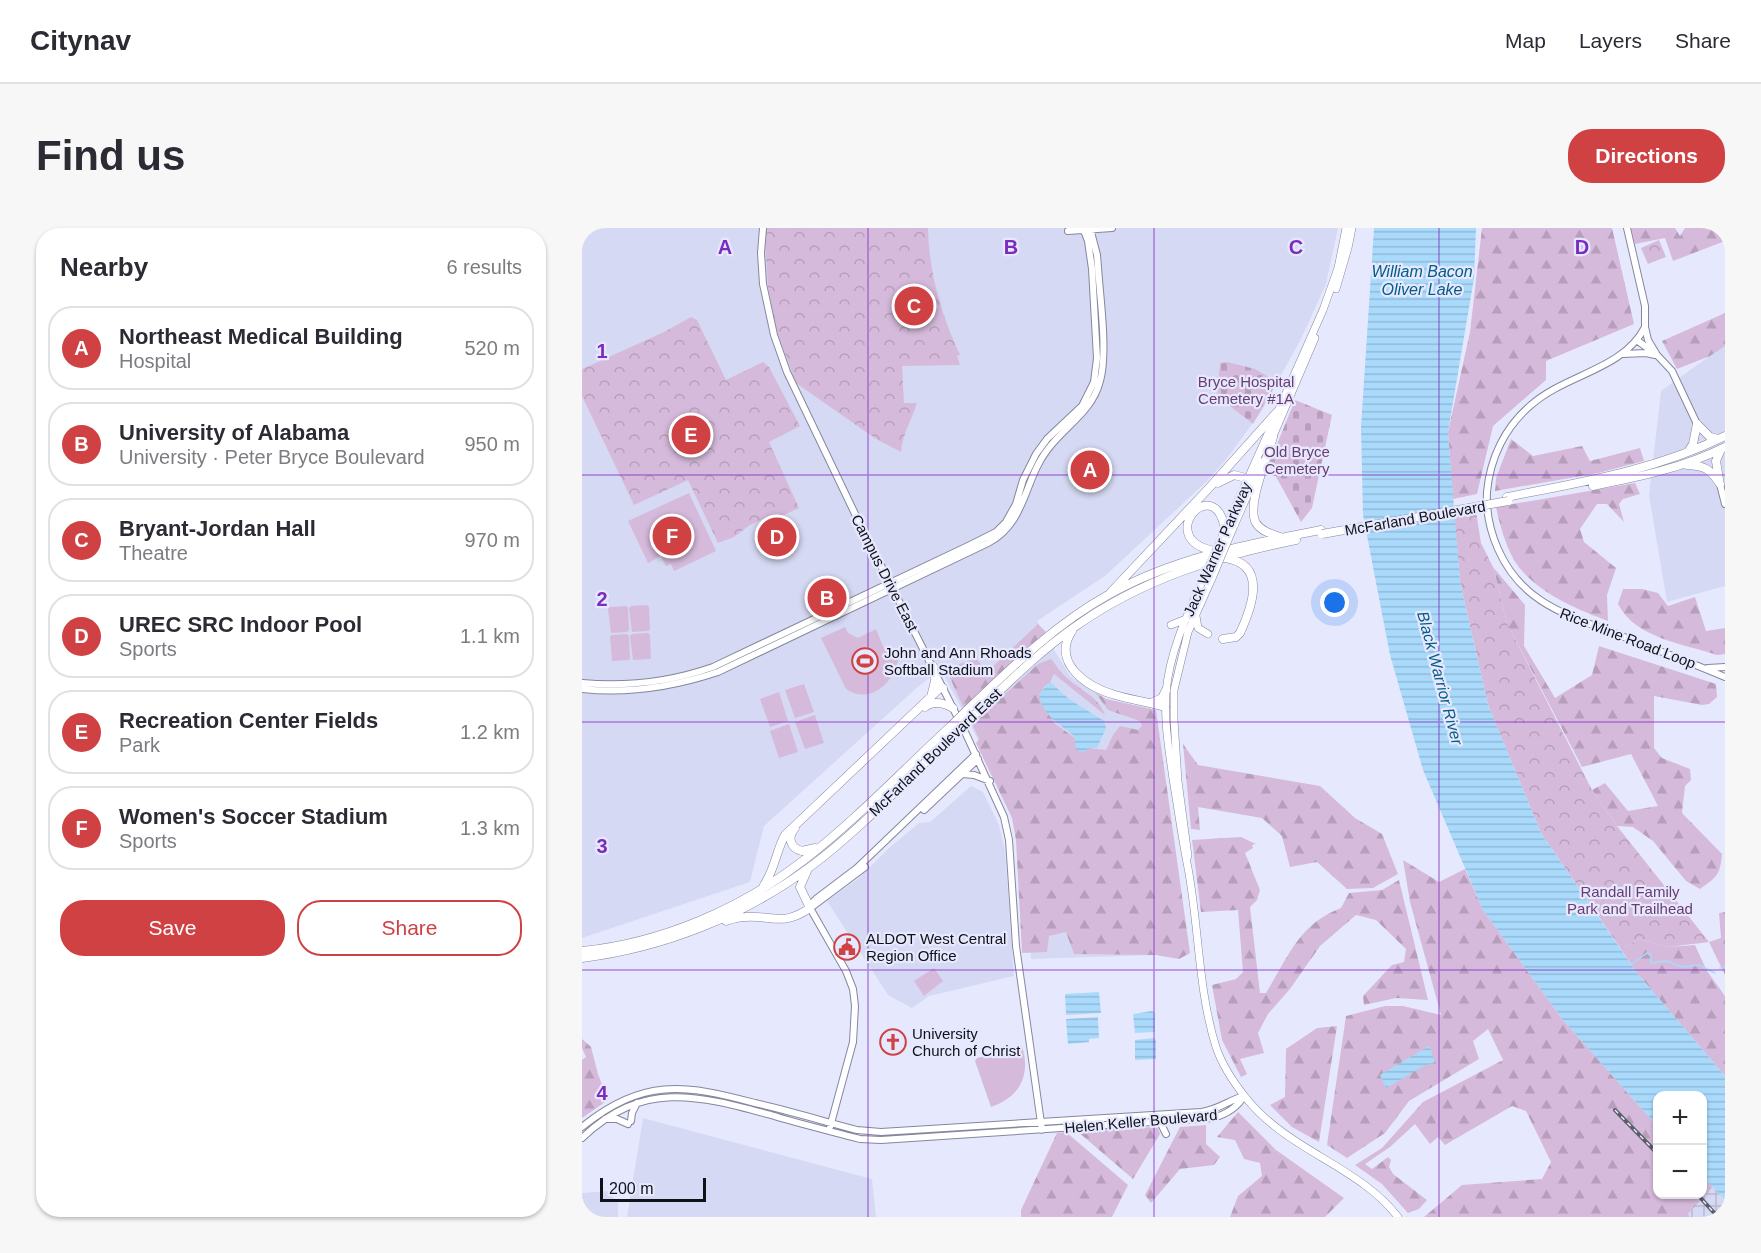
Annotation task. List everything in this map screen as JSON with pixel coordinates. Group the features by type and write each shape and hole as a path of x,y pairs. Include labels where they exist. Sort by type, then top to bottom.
{"highway":[{"path":"1108,595 1277,412"},
{"path":"1697,428 1710,437 1721,438"},
{"path":"1697,428 1698,448"},
{"path":"1688,452 1697,428"},
{"path":"1272,437 1254,500 1253,513 1260,528 1281,537"},
{"path":"1642,472 1721,438"},
{"path":"1683,465 1723,448"},
{"path":"1720,484 1716,461 1723,448"},
{"path":"1642,472 1683,465 1700,466 1711,471 1720,484"},
{"name":"McFarland Boulevard","path":"1322,532 1508,499 1642,472"},
{"path":"1209,488 1234,475 1251,479"},
{"path":"1223,639 1236,637 1240,633 1254,591 1253,583 1246,568 1240,562 1200,547 1193,542 1187,530 1188,521 1199,508 1214,507 1220,512 1225,530"},
{"name":"McFarland Boulevard East","path":"582,956 675,930 761,889 804,860 952,725 968,715 1065,623 1108,595 1163,569 1281,537 1322,532"},
{"name":"McFarland Boulevard East","path":"1006,679 1074,627 1144,586 1220,554 1322,532"},
{"path":"1074,627 1064,645 1065,656 1072,670 1094,686 1114,695 1150,702 1169,709"},
{"path":"822,845 806,851 798,850 792,844 790,834 929,701 935,681 933,666"},
{"path":"761,889 773,871 778,847 785,835 943,688"},
{"path":"1150,702 1156,702 1162,698 1166,690"},
{"path":"929,701 954,708"},
{"name":"McFarland Boulevard East","path":"582,956 631,949 710,924 764,897 809,868 836,847 955,734 968,715"},
{"path":"710,924 746,916 784,920 801,915 810,908 801,891 800,882 809,868"},
{"path":"804,897 820,899"}],"main road":[{"name":"Jack Warner Parkway","path":"1185,630 1213,576 1277,412 1332,288 1346,228"},
{"name":"Jack Warner Parkway","path":"1169,709 1166,690 1185,630 1186,619 1225,530 1272,437 1336,289 1352,228"},
{"path":"1195,614 1198,628 1208,634"},
{"path":"1172,625 1186,619"},
{"path":"1185,630 1184,645 1169,709 1167,735 1188,848 1188,867 1214,1039 1222,1060 1244,1096 1268,1121 1286,1137 1368,1188 1398,1217"},
{"path":"1184,645 1194,638"}],"street":[{"name":"Campus Drive East","path":"763,228 761,254 763,284 774,335 784,362 812,425 891,586 990,781 1004,817 1009,840 1016,946 1039,1122 1042,1130"},
{"path":"582,689 642,690 697,679 745,660 983,539 1000,528 1012,514 1023,480 1036,454 1054,432 1077,411 1090,392 1096,374 1091,255 1086,228"},
{"path":"1068,231 1112,228"},
{"path":"1627,228 1646,306 1645,327 1648,340 1657,355"},
{"name":"Rice Mine Road Loop","path":"1645,327 1638,341 1623,354 1537,400 1507,431 1493,462 1488,487 1487,508 1492,536 1510,572 1537,599 1562,614 1722,676"},
{"path":"1638,341 1657,355 1672,371 1697,428"},
{"path":"1623,354 1657,355"},
{"path":"1720,484 1725,504"},
{"path":"582,682 633,684 669,680 699,672 891,586"},
{"path":"1706,669 1725,667"},
{"path":"1722,676 1725,684"},
{"path":"828,1131 853,1042 855,1006 853,989 846,971 810,908 811,904 858,873 962,775 977,756"},
{"path":"816,919 820,899 857,868 977,756"},
{"path":"962,775 974,775 990,781"},
{"path":"801,915 809,915 816,919"},
{"name":"Helen Keller Boulevard","path":"582,1126 617,1102 646,1092 668,1088 711,1091 831,1124 857,1130 881,1132 1208,1111 1244,1096"},
{"name":"Helen Keller Boulevard","path":"582,1138 604,1119 621,1109 637,1103 671,1097 696,1097 860,1139 881,1140 1177,1121 1218,1116 1240,1104 1244,1096"},
{"path":"604,1119 616,1119 630,1123 637,1103"},
{"path":"1160,1122 1167,1132 1177,1121"}],"shaded area":[{"path":"582,228 1338,228 1326,284 1301,339 1261,412 1225,461 1206,482 1105,576 1037,621 1070,676 1106,699 1156,710 1156,955 1031,959 1020,841 1001,768 994,770 941,670 920,685 764,826 750,882 582,938"},
{"path":"1725,345 1725,586 1667,602 1649,495 1661,391"},
{"path":"971,786 983,792 999,825 1005,851 1014,976 929,996 912,1008 888,995 827,901 859,878 919,823 930,822"},
{"path":"643,1118 872,1179 876,1217 627,1217"},
{"path":"1713,1187 1725,1200 1725,1217 1690,1217 1688,1214 1702,1199 1707,1199 1707,1193"},
{"path":"607,1191 618,1203 618,1217 582,1217 582,1193"}],"green space":[{"path":"766,228 928,228 937,293 960,355 957,356 960,365 902,366 904,403 917,403 905,433 901,452 876,439 796,383 775,326 768,287"},
{"path":"1482,228 1612,228 1634,324 1546,361 1546,380 1493,426 1477,494 1453,499 1448,432 1470,332"},
{"path":"1631,228 1675,228 1680,236 1685,228 1725,228 1725,241 1673,261 1665,238 1635,244"},
{"path":"1659,240 1666,257 1648,264 1641,248"},
{"path":"1725,313 1725,346 1710,356 1677,369 1662,341"},
{"path":"691,317 697,320 726,380 763,362 769,367 800,426 769,442 799,508 784,515 768,517 750,525 734,537 718,543 688,480 634,505 582,396 582,369 664,332"},
{"name":"Bryce Hospital Cemetery #1A","path":"1227,362 1255,369 1277,382 1253,424 1217,396 1220,363"},
{"name":"Old Bryce Cemetery","path":"1295,400 1332,415 1312,508 1301,522 1269,464"},
{"path":"1511,439 1533,456 1582,446 1590,461 1640,448 1644,461 1598,473 1495,491 1496,478"},
{"path":"1635,483 1640,494 1623,499 1619,504 1624,522 1607,504 1597,504 1580,529 1584,542 1616,568 1607,595 1608,621 1569,605 1543,590 1522,571 1514,560 1503,534 1496,507"},
{"path":"689,493 716,551 674,571 671,564 666,566 661,556 648,563 628,521"},
{"name":"Randall Family Park and Trailhead","path":"1476,511 1481,543 1493,567 1507,623 1592,790 1617,826 1709,942 1668,947 1639,939 1621,949 1541,833 1488,705 1460,582 1454,514"},
{"path":"1493,567 1525,605 1524,646 1555,698 1592,675 1599,646 1716,684 1717,697 1709,704 1702,705 1654,696 1654,748 1662,758 1690,769 1691,780 1685,786 1682,813 1722,854 1717,875 1700,889 1686,881 1653,841 1633,827 1617,826 1592,790 1605,783 1628,811 1658,806 1631,754 1582,767 1507,623"},
{"path":"1623,589 1642,589 1658,593 1668,606 1695,597 1706,631 1725,628 1725,654 1717,655 1676,643 1636,625 1618,604"},
{"path":"647,605 650,629 632,632 629,608"},
{"path":"626,606 629,630 611,633 608,609"},
{"path":"1038,624 1046,632 964,709 946,669 976,658 987,672"},
{"name":"John and Ann Rhoads Softball Stadium","path":"845,627 848,633 858,638 876,629 885,651 899,652 898,662 889,680 874,692 856,694 846,689 821,638"},
{"path":"648,633 650,635 650,659 633,660 630,636"},
{"path":"627,634 629,636 629,660 612,661 611,635"},
{"path":"1051,659 1065,676 1098,703 1105,715 1054,674 1043,688 1054,723 1089,748 1106,750 1120,726 1138,730 1142,726 1140,721 1108,710 1095,692 1106,699 1156,710 1190,953 1179,959 1156,955 1074,954 1066,932 1049,936 1047,952 1022,953 1016,840 1012,818 976,743 979,739 972,724 1038,664"},
{"path":"804,684 814,712 795,718 785,690"},
{"path":"779,692 788,721 770,727 760,699"},
{"path":"815,715 824,743 805,749 795,722"},
{"path":"789,724 798,752 779,758 770,731"},
{"path":"1183,744 1198,765 1320,786 1355,818 1382,834 1398,874 1373,888 1347,889 1317,862 1290,867 1282,836 1262,818 1198,807 1200,830 1191,829"},
{"path":"1241,837 1256,844 1245,853 1260,890 1257,900 1250,907 1260,993 1266,993 1288,955 1305,932 1327,915 1341,908 1349,893 1382,890 1399,880 1428,1000 1396,998 1364,1005 1363,996 1392,965 1404,962 1406,949 1376,920 1356,915 1320,946 1290,989 1268,1014 1258,1033 1264,1053 1240,1059 1247,1074 1241,1077 1222,1040 1212,985 1236,979 1243,972 1238,910 1201,912 1192,840"},
{"path":"1403,860 1439,882 1465,869 1483,910 1563,1020 1653,1121 1653,1199 1702,1199 1688,1214 1690,1217 1424,1217 1462,1185 1542,1179 1551,1162 1526,1111 1512,1106 1445,1145 1438,1137 1430,1144 1415,1124 1390,1147 1365,1164 1372,1169 1388,1157 1391,1160 1389,1167 1393,1174 1427,1200 1419,1209 1408,1213 1382,1184 1355,1165 1382,1148 1423,1102 1503,1060 1488,1029 1473,1041 1479,1059 1409,1101 1385,1133 1347,1158 1327,1145 1346,1016 1385,1006 1403,1006 1441,1015 1410,902"},
{"path":"1725,912 1725,975 1709,942 1721,938 1719,913"},
{"path":"1639,939 1668,947 1695,945 1707,971 1725,996 1725,1076 1637,973 1621,949"},
{"path":"934,968 943,981 924,996 914,981"},
{"path":"1337,1026 1319,1142 1292,1127 1270,1105 1285,1097 1286,1049 1317,1028"},
{"path":"582,1039 591,1047 608,1100 582,1118 582,1060 586,1057 582,1048"},
{"path":"1022,1046 1025,1066 1021,1084 1009,1097 991,1107 975,1061 977,1058"},
{"path":"1238,1112 1276,1150 1344,1198 1325,1217 1230,1217 1238,1196 1262,1176 1260,1163 1244,1159 1235,1140 1217,1137"},
{"path":"1206,1125 1206,1144 1220,1157 1214,1165 1180,1169 1151,1203 1145,1195 1180,1127"},
{"path":"1158,1128 1160,1134 1133,1179 1077,1131"},
{"path":"1066,1132 1128,1185 1112,1217 1021,1217 1021,1210 1057,1133"},
{"path":"1707,1181 1713,1187 1707,1193"}],"water":[{"name":"William Bacon Oliver Lake","path":"1374,228 1476,228 1474,278 1448,432 1460,582 1488,705 1541,833 1637,973 1725,1076 1725,1200 1707,1181 1707,1091 1653,1091 1653,1121 1563,1020 1483,910 1423,770 1390,655 1363,515 1361,427"},
{"path":"1050,682 1069,699 1104,721 1106,728 1097,748 1089,748 1084,752 1076,750 1074,736 1047,714 1039,694"},
{"path":"1099,992 1101,1013 1066,1015 1065,994"},
{"path":"1152,1011 1155,1013 1155,1032 1135,1033 1133,1014"},
{"path":"1098,1017 1099,1038 1089,1039 1089,1042 1068,1044 1066,1019"},
{"path":"1154,1038 1156,1040 1156,1059 1135,1060 1135,1040"},
{"path":"1429,1046 1435,1062 1386,1088 1380,1075"}],"waterway":[{"path":"1630,965 1647,953 1651,955 1651,963 1667,961 1682,967 1699,965 1715,973"},
{"path":"1720,968 1725,967"}],"railway":[{"path":"1615,1110 1653,1149"},
{"path":"1702,1199 1718,1217"}],"place":[{"name":"Bryant-Jordan Hall","path":"914,306"},
{"name":"Recreation Center Fields","path":"691,435"},
{"name":"Northeast Medical Building","path":"1090,470"},
{"name":"Women's Soccer Stadium","path":"672,536"},
{"name":"UREC SRC Indoor Pool","path":"777,537"},
{"name":"University of Alabama","path":"827,598"},
{"name":"John and Ann Rhoads Softball Stadium","path":"865,661"},
{"name":"ALDOT West Central Region Office","path":"847,947"},
{"name":"University Church of Christ","path":"893,1042"}],"water label":[{"name":"Black Warrior River","path":"1440,678"}]}
